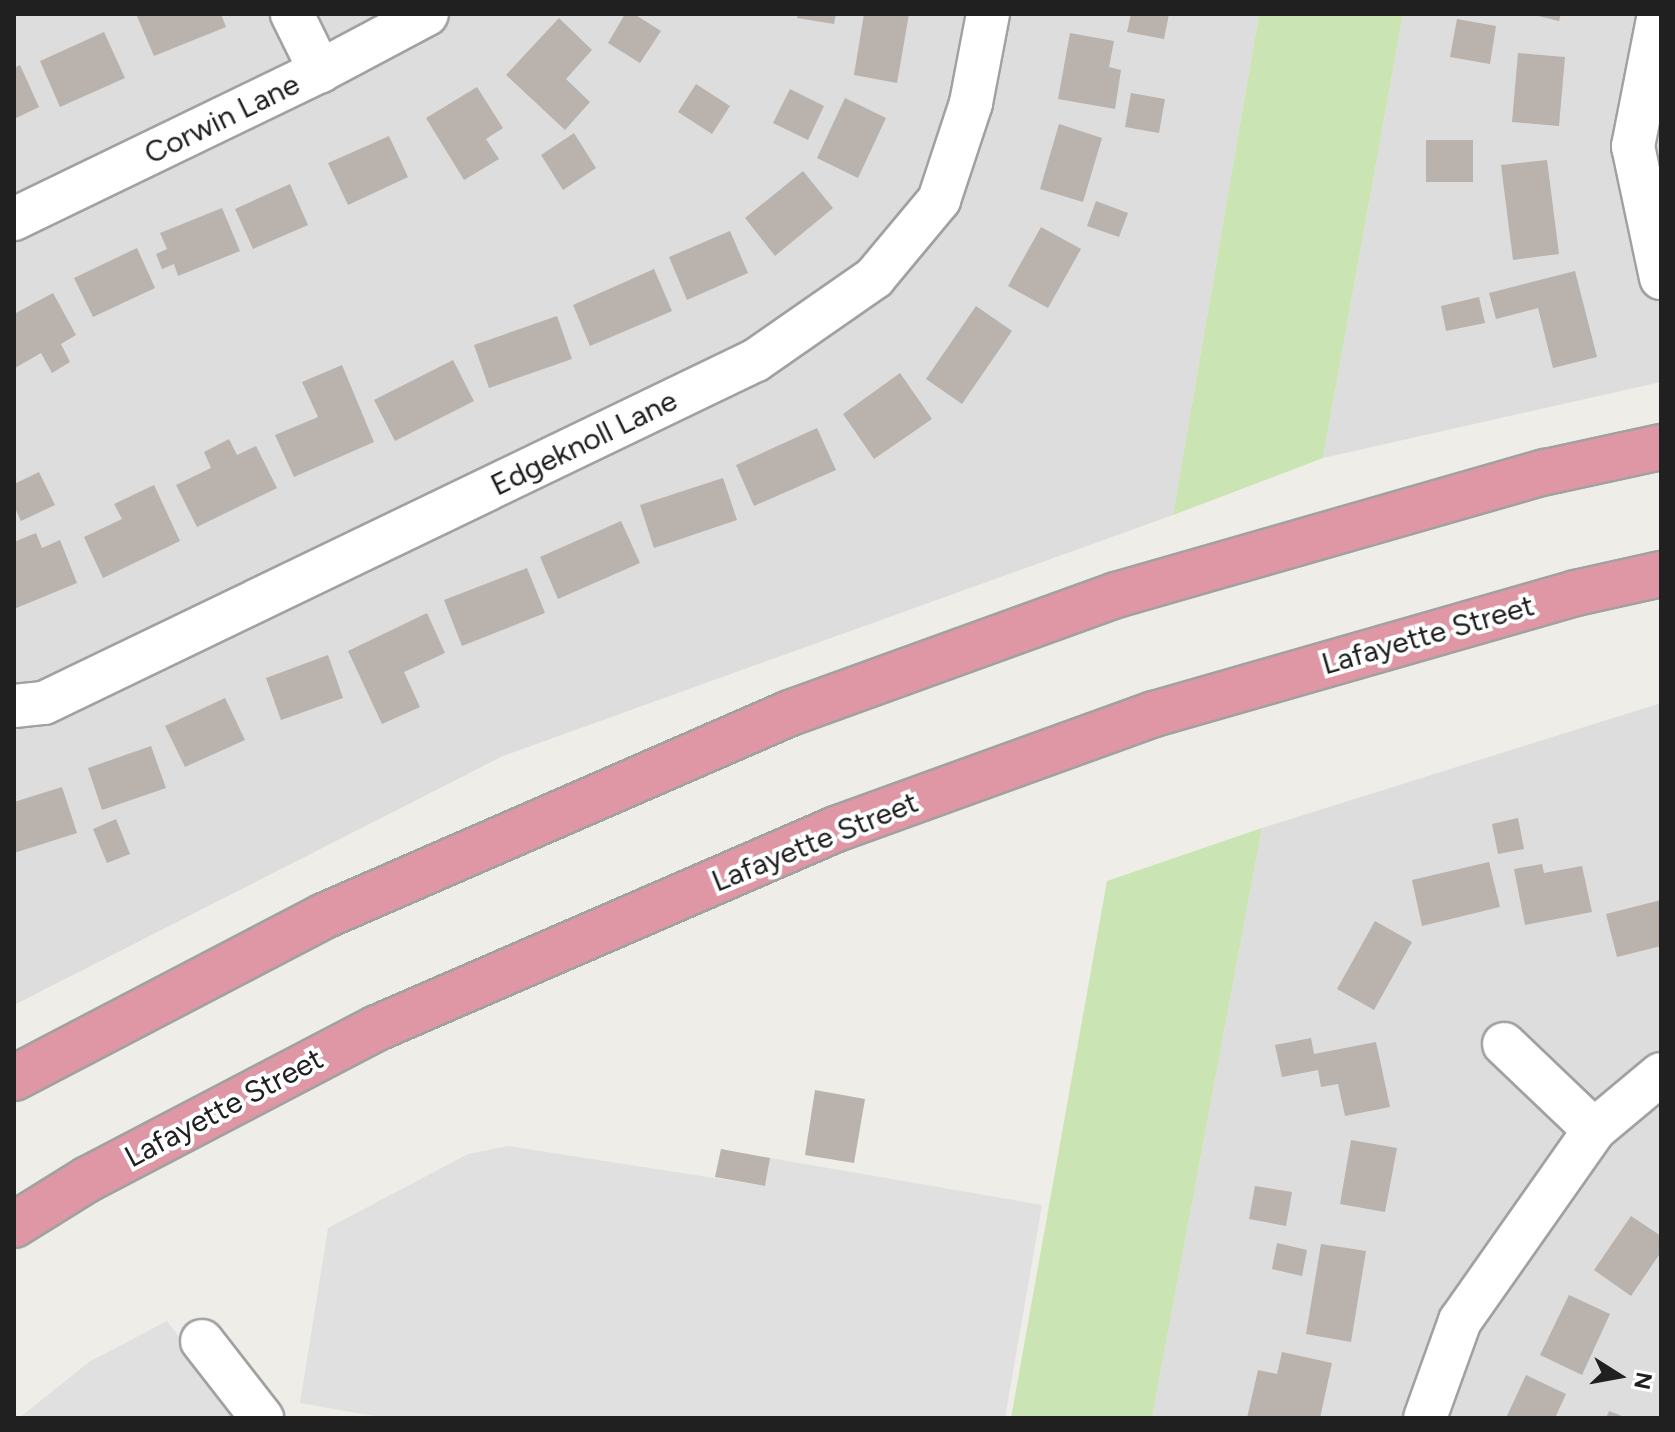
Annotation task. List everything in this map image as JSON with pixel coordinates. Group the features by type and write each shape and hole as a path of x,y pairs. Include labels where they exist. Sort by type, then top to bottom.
{"highway":[{"path":"14,1078 324,916 790,713 1116,595 1546,472 1661,447"},
{"name":"Lafayette Street","path":"14,1225 88,1179 377,1028 836,829 1154,714 1576,593 1661,574"}],"street":[{"path":"292,14 320,71"},
{"name":"Corwin Lane","path":"14,219 320,71 427,14"},
{"name":"Edgeknoll Lane","path":"14,706 44,703 756,360 874,278 939,200 971,103 988,14"},
{"path":"1659,14 1656,71 1633,146 1661,278"},
{"path":"1504,1044 1594,1130"},
{"path":"1425,1418 1460,1321 1594,1130 1661,1074"},
{"path":"202,1341 262,1418"}],"shaded area":[{"path":"14,14 1259,14 1173,515 503,756 14,1005"},
{"path":"1403,14 1661,14 1661,382 1323,458"},
{"path":"1661,703 1661,1418 1152,1418 1262,828"},
{"path":"508,1146 765,1186 770,1158 1042,1205 1005,1418 385,1418 300,1403 328,1228 468,1154"},
{"path":"167,1321 241,1418 19,1418 89,1362"}],"green space":[{"path":"1259,14 1403,14 1323,458 1173,515"},
{"path":"1262,828 1152,1418 1011,1418 1107,881"}],"building":[{"path":"136,14 221,14 226,27 154,56"},
{"path":"625,14 634,14 661,31 640,63 608,43"},
{"path":"798,14 836,14 834,24 797,18"},
{"path":"864,14 909,14 897,83 854,75"},
{"path":"1131,14 1169,14 1164,39 1127,32"},
{"path":"1530,14 1561,14 1559,21"},
{"path":"559,18 592,50 566,79 590,102 565,130 506,75"},
{"path":"1457,19 1496,26 1490,64 1450,57"},
{"path":"104,32 125,78 60,107 40,61"},
{"path":"1070,33 1114,41 1109,67 1121,70 1115,109 1058,99"},
{"path":"1518,53 1565,57 1559,126 1512,122"},
{"path":"20,65 39,107 14,119 14,68"},
{"path":"696,84 730,106 712,134 678,112"},
{"path":"477,87 503,128 486,139 499,159 464,180 426,118"},
{"path":"790,89 824,106 808,140 773,123"},
{"path":"1131,93 1165,99 1159,133 1125,127"},
{"path":"845,98 886,118 858,178 817,158"},
{"path":"1059,124 1102,138 1083,202 1040,189"},
{"path":"574,133 596,168 563,190 541,155"},
{"path":"389,136 408,177 348,205 328,163"},
{"path":"1426,140 1473,140 1473,182 1426,182"},
{"path":"1547,160 1559,254 1513,260 1501,165"},
{"path":"803,171 833,208 775,256 745,218"},
{"path":"290,184 308,225 253,249 235,209"},
{"path":"1096,201 1128,213 1119,237 1087,226"},
{"path":"222,208 240,251 178,276 174,264 162,269 156,254 167,249 160,233"},
{"path":"1041,227 1081,249 1048,308 1008,286"},
{"path":"730,231 748,273 687,300 669,257"},
{"path":"137,248 155,288 93,317 74,278"},
{"path":"654,269 672,311 590,346 573,305"},
{"path":"1575,271 1597,357 1553,368 1538,308 1496,319 1489,293"},
{"path":"53,293 76,335 61,344 70,362 52,373 41,353 15,368 14,314"},
{"path":"1479,297 1485,323 1446,331 1441,306"},
{"path":"976,306 1012,331 962,404 926,379"},
{"path":"557,316 572,359 489,388 474,345"},
{"path":"453,360 474,401 395,441 374,400"},
{"path":"342,365 374,442 294,477 275,435 318,417 302,382"},
{"path":"900,373 932,419 874,459 843,414"},
{"path":"817,428 836,470 754,506 736,465"},
{"path":"229,439 237,455 256,446 277,488 197,527 176,485 211,468 204,452"},
{"path":"39,472 55,505 21,521 14,506 14,484"},
{"path":"723,478 737,520 654,548 640,505"},
{"path":"154,485 180,541 103,578 84,537 122,519 114,504"},
{"path":"621,521 640,563 558,599 540,557"},
{"path":"36,533 42,548 60,540 77,583 14,609 14,542"},
{"path":"527,568 545,613 462,646 444,600"},
{"path":"427,613 445,653 404,672 420,707 382,724 348,651"},
{"path":"328,655 343,698 281,720 266,678"},
{"path":"225,698 245,740 185,767 165,726"},
{"path":"151,746 166,788 102,810 88,768"},
{"path":"62,787 77,833 14,853 14,802"},
{"path":"1518,818 1524,849 1498,854 1492,824"},
{"path":"116,819 130,854 107,863 93,829"},
{"path":"1489,862 1500,907 1422,926 1412,880"},
{"path":"1542,864 1544,873 1582,866 1592,912 1525,925 1514,869"},
{"path":"1661,900 1661,946 1617,957 1606,914"},
{"path":"1375,921 1412,942 1374,1010 1337,989"},
{"path":"1311,1038 1314,1054 1376,1042 1390,1107 1345,1116 1338,1084 1321,1087 1318,1070 1282,1077 1275,1045"},
{"path":"815,1090 865,1099 854,1163 805,1155"},
{"path":"1351,1140 1397,1148 1385,1212 1340,1204"},
{"path":"721,1149 770,1158 765,1186 715,1177"},
{"path":"1255,1186 1292,1192 1286,1226 1249,1219"},
{"path":"1631,1216 1661,1236 1661,1252 1631,1296 1594,1270"},
{"path":"1277,1243 1307,1250 1302,1276 1272,1269"},
{"path":"1321,1244 1366,1251 1351,1342 1306,1334"},
{"path":"1569,1295 1610,1314 1582,1375 1540,1355"},
{"path":"1282,1352 1332,1363 1320,1418 1247,1418 1258,1370 1277,1374"},
{"path":"1526,1375 1566,1394 1555,1418 1506,1418"},
{"path":"1609,1411 1627,1418 1606,1418"}]}
